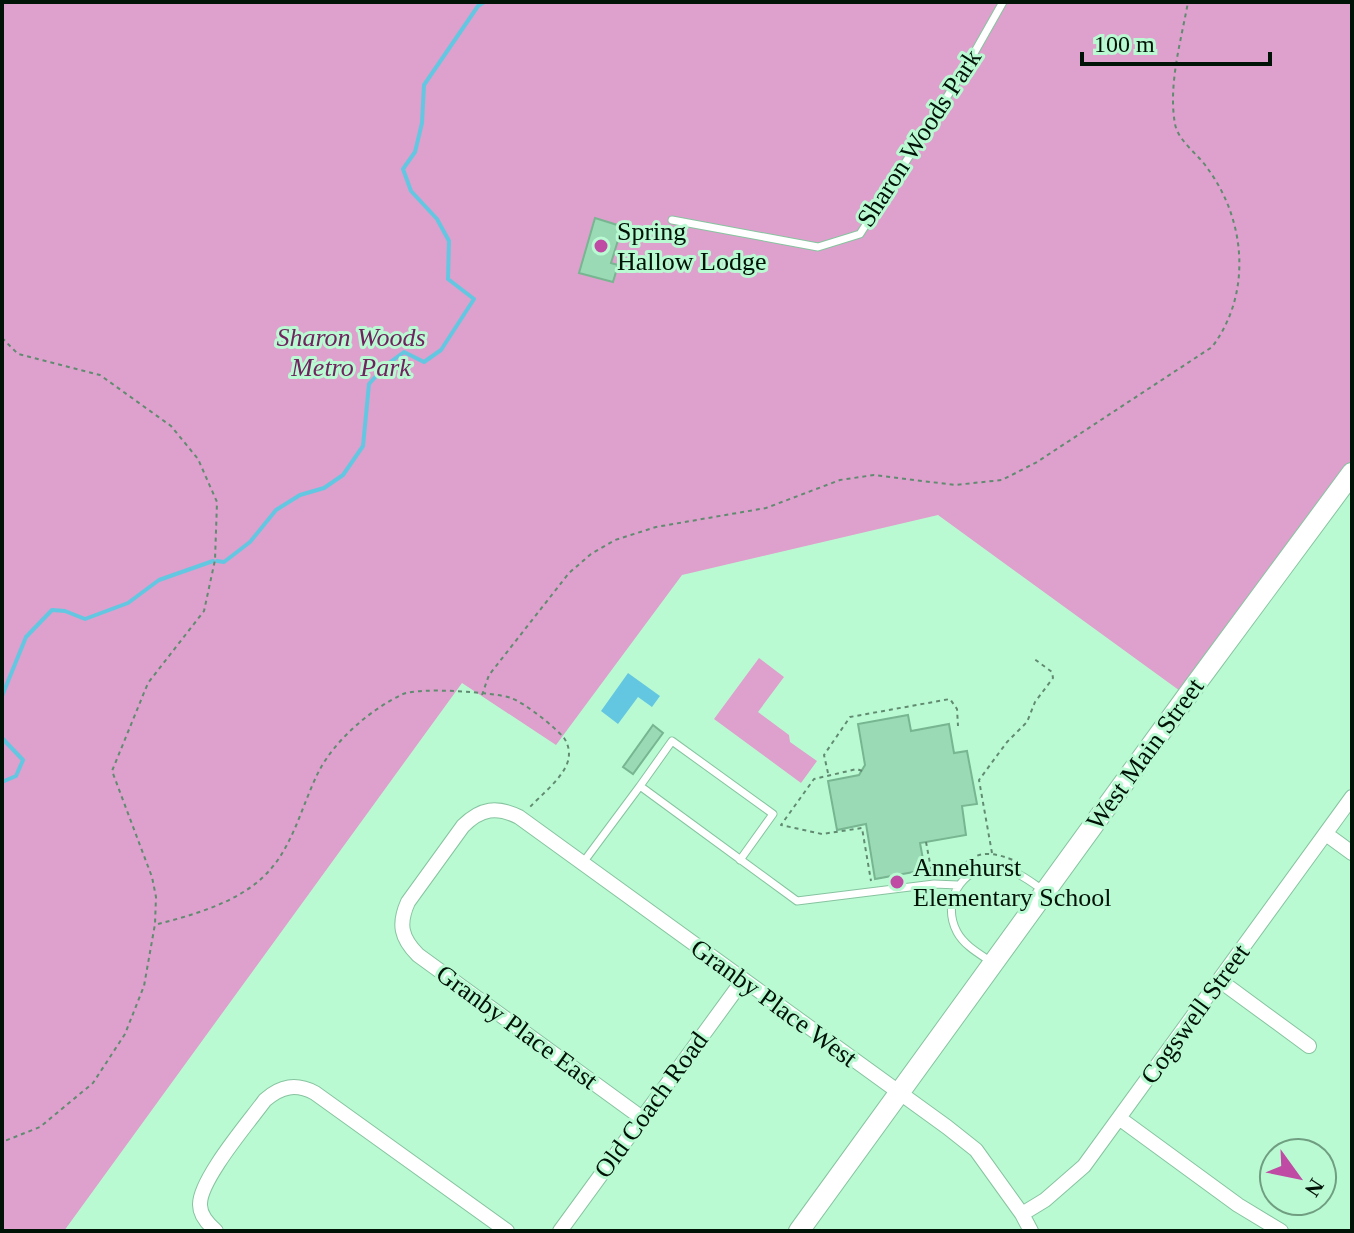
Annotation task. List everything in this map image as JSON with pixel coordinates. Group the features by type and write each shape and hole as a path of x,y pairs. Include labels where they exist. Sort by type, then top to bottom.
{"main road":[{"name":"West Main Street","path":"799,1231 1352,473"}],"street":[{"name":"Cogswell Street","path":"1022,1214 1045,1200 1084,1166 1352,797"},
{"name":"Granby Place West","path":"401,928 408,902 474,815 488,809 504,810 519,817 976,1150 1031,1231"},
{"path":"1326,834 1352,853"},
{"name":"Granby Place East","path":"401,928 406,944 418,955 642,1118"},
{"name":"Old Coach Road","path":"560,1231 743,980"},
{"path":"1219,980 1309,1046"},
{"path":"212,1228 200,1208 205,1183 265,1100 289,1086 303,1087 315,1093 507,1231"},
{"path":"1119,1118 1238,1205 1281,1231"}],"lane":[{"name":"Sharon Woods Park","path":"672,220 818,247 860,234 969,62 1003,2"},
{"path":"582,864 672,741 773,814 740,860"},
{"path":"640,786 797,901 934,884 958,885"},
{"path":"993,964 958,934 950,903 958,885 972,872 989,867 1006,869 1045,891"}],"path":[{"path":"482,695 489,675 569,573 591,554 615,540 656,527 766,508 840,480 862,476 955,485 1002,480 1037,462 1212,347 1226,328 1236,304 1242,271 1226,198 1208,168 1176,128 1173,92 1188,2"},
{"path":"2,338 18,354 100,375 171,426 198,459 217,502 215,560 204,611 148,683 112,771 152,877 156,897 155,924 144,986 125,1034 93,1083 40,1127 2,1142"},
{"path":"992,855 979,780 1007,742 1027,722 1035,702 1053,678 1052,672 1033,658"},
{"path":"155,924 223,902 264,877 292,835 320,769 337,745 371,714 411,692 445,690 510,698 565,739 569,748 564,770 528,808"},
{"path":"828,774 824,755 850,717 950,699 957,709 958,726"},
{"path":"862,771 857,769 814,779 781,825 822,834 862,828 871,884"},
{"path":"926,842 932,875 952,871 973,855 992,855 1022,864"}],"green space":[{"name":"Sharon Woods Metro Park","path":"2,2 1352,2 1352,473 1187,696 938,515 682,575 556,745 462,683 64,1231 2,1231"},
{"path":"759,658 784,677 758,712 789,735 790,742 817,761 801,783 714,719"}],"water":[{"path":"628,673 660,696 652,707 638,697 618,724 601,711"}],"building":[{"name":"Spring Hallow Lodge","path":"595,218 627,228 624,239 619,237 611,263 618,265 613,282 579,273"},
{"path":"908,715 911,731 949,724 954,753 967,751 977,804 962,806 966,835 920,843 925,870 875,879 866,824 837,830 828,781 859,775 865,765 858,724"},
{"path":"653,725 663,733 633,774 623,767"}],"waterway":[{"path":"217,561 224,562 250,542 276,510 300,495 324,488 343,475 363,446 369,384 385,366 404,352 424,362 441,350 474,299 448,279 449,241 437,219 411,191 403,169 415,152 422,123 424,85 478,6 484,2"},
{"path":"2,696 26,637 52,610 65,611 85,619 128,603 159,580 213,561"},
{"path":"2,738 23,760 16,776 2,782"}],"place":[{"name":"Spring Hallow Lodge","path":"601,246"},
{"name":"Annehurst Elementary School","path":"897,882"}]}
